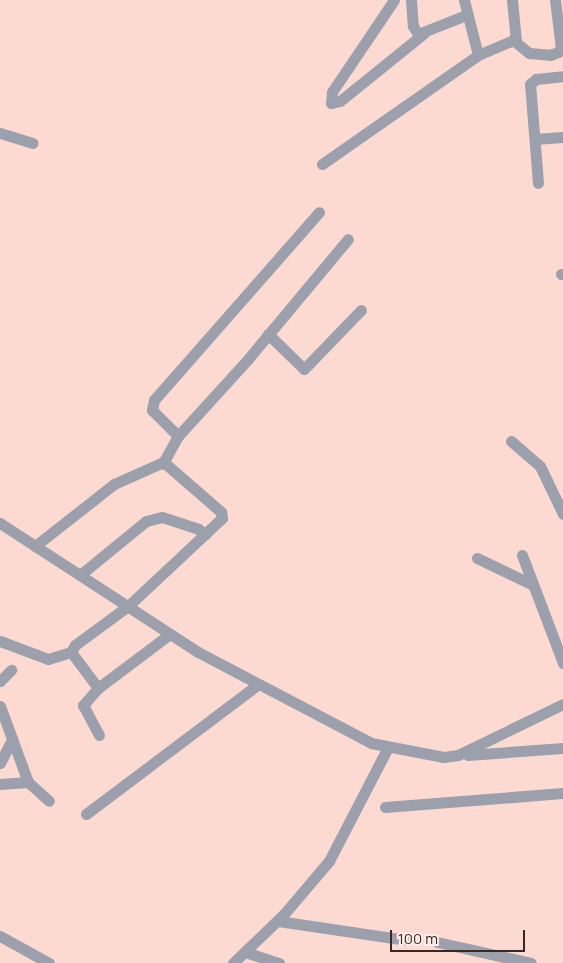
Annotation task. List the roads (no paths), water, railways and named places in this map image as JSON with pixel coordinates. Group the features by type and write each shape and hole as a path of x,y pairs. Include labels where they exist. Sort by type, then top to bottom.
{"street":[{"path":"394,0 332,92 331,103 340,101 423,34 466,14"},
{"path":"411,0 413,26 418,34 423,34"},
{"path":"464,0 466,14 478,55"},
{"path":"512,0 516,41 529,53 550,54 558,52 561,48 555,0"},
{"path":"322,164 478,55 516,41"},
{"path":"538,183 530,84 536,79 563,76"},
{"path":"0,133 33,143"},
{"path":"535,139 563,137"},
{"path":"178,436 156,416 152,410 154,400 319,212"},
{"path":"35,546 114,484 163,463 178,436 348,239"},
{"path":"268,334 304,369 361,310"},
{"path":"510,442 540,466 563,514"},
{"path":"72,652 75,645 128,606 222,518 221,512 163,463"},
{"path":"80,575 130,531 155,517 193,527 205,534"},
{"path":"0,523 170,634 257,684 371,743 444,757 563,748"},
{"path":"522,555 563,662"},
{"path":"477,558 533,585"},
{"path":"99,735 83,705 98,688 170,634"},
{"path":"0,641 48,659 72,652"},
{"path":"72,652 98,688"},
{"path":"0,681 10,670"},
{"path":"86,814 257,684"},
{"path":"444,757 474,749 563,704"},
{"path":"0,706 28,782 49,801"},
{"path":"0,763 12,739"},
{"path":"233,963 278,921 328,862 388,747"},
{"path":"0,784 28,782"},
{"path":"385,807 563,793"},
{"path":"278,921 406,940"},
{"path":"0,936 49,963"},
{"path":"437,942 496,960 531,963"},
{"path":"245,952 279,963"}]}
